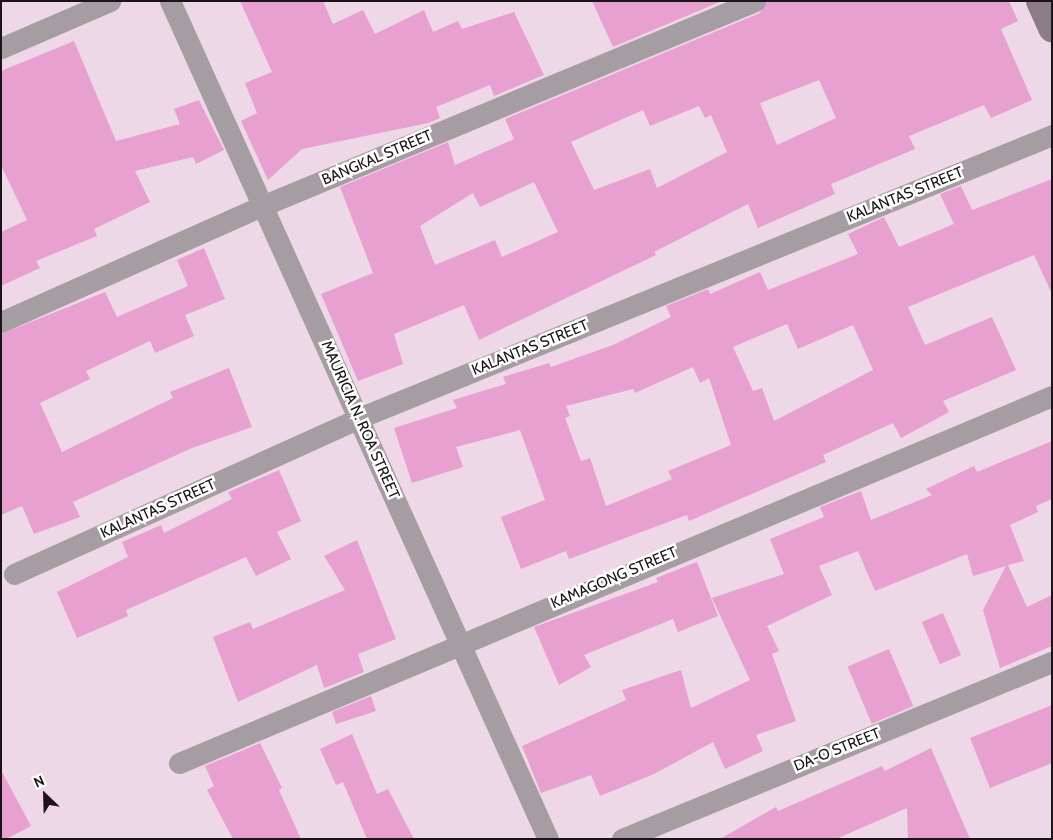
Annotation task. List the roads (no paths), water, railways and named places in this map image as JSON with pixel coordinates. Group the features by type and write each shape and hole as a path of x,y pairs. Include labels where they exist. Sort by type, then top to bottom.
{"street":[{"path":"1,48 110,1"},
{"name":"MAURICIA N. ROA STREET","path":"170,1 548,839"},
{"name":"BANGKAL STREET","path":"1,322 262,206 755,1"},
{"path":"1040,1 1052,28"},
{"name":"KALANTAS STREET","path":"14,574 359,418 1052,135"},
{"name":"KAMAGONG STREET","path":"179,763 460,642 1052,396"},
{"name":"DA-O STREET","path":"622,839 1052,662"}]}
